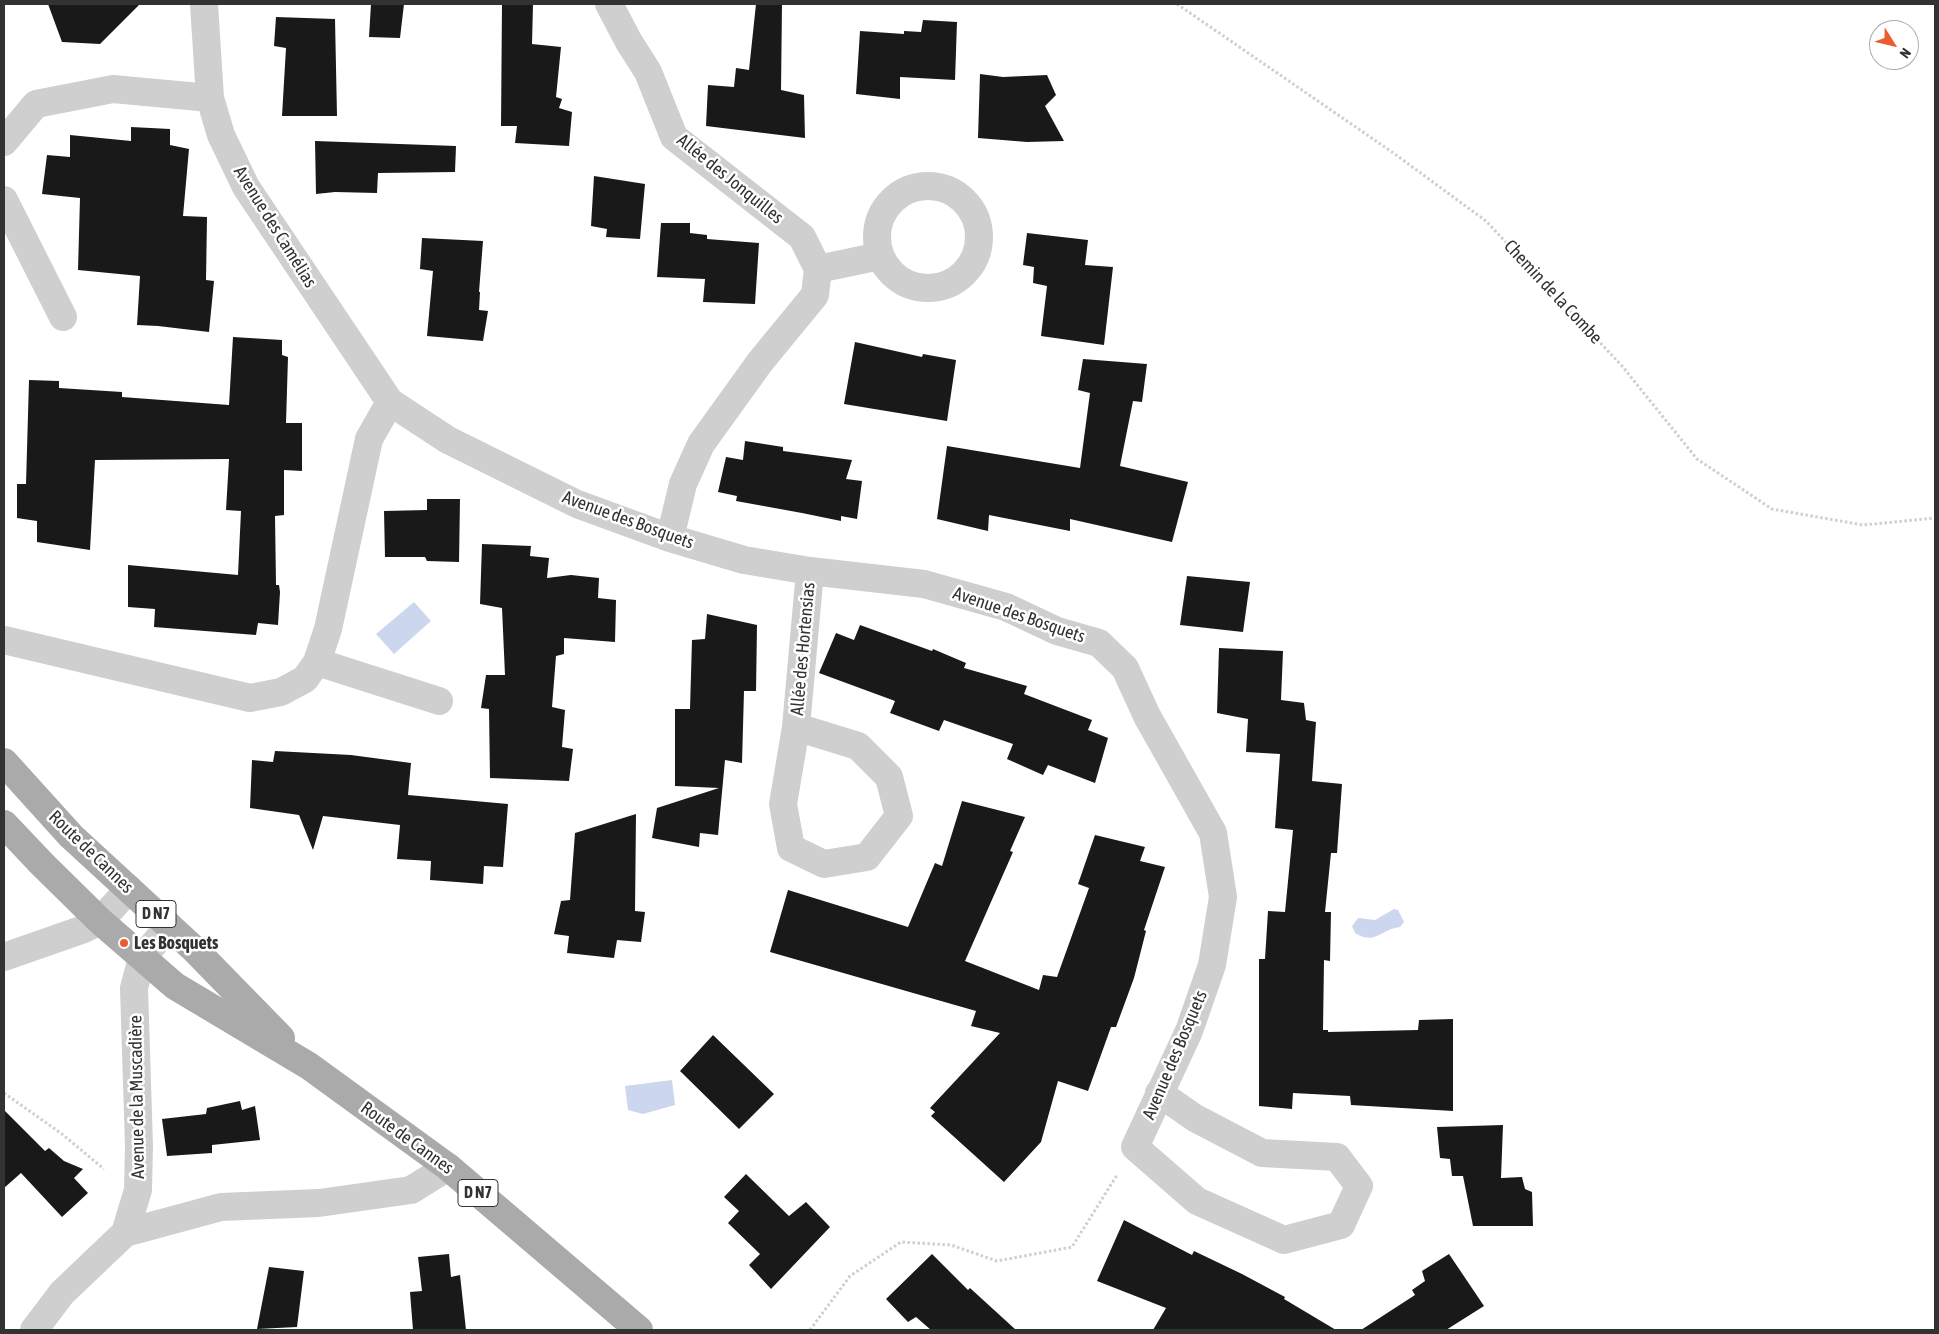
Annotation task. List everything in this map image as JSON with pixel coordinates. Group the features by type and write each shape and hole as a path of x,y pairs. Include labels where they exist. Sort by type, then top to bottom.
{"main road":[{"name":"Route de Cannes","path":"4,762 71,836 169,926 308,1066"},
{"name":"Route de Cannes","path":"4,824 42,864 92,925 142,958 175,986 308,1066 448,1168 639,1330"}],"street":[{"name":"Avenue des Camélias","path":"204,4 210,98 221,135 246,187 390,402"},
{"name":"Allée des Jonquilles","path":"609,4 629,42 648,72 674,137 802,237 818,269"},
{"path":"4,142 36,104 113,89 210,98"},
{"path":"4,200 63,317"},
{"path":"670,538 683,484 700,444 760,362 815,295 818,269 880,256"},
{"path":"4,640 250,698 281,692 305,679 317,662 328,630 368,439 390,402"},
{"name":"Avenue des Bosquets","path":"390,402 448,440 577,504 670,538 744,560 810,571 924,584 1006,607 1057,631 1099,643 1125,668 1147,716 1213,833 1223,898 1212,965 1190,1031 1135,1147"},
{"name":"Allée des Hortensias","path":"796,727 858,746 889,777 899,816 867,857 824,864 791,848 783,804 796,727 810,571"},
{"path":"317,662 439,701"},
{"path":"5,954 92,925 129,889"},
{"name":"Avenue de la Muscadière","path":"34,1330 62,1293 125,1233 138,1190 139,1146 134,988 142,958 169,926"},
{"path":"1135,1147 1196,1200 1284,1240 1341,1225 1359,1186 1337,1157 1262,1153 1195,1118 1159,1093"},
{"path":"125,1233 220,1207 319,1203 411,1190 448,1168"}],"path":[{"name":"Chemin de la Combe","path":"1177,4 1376,141 1486,221 1622,366 1697,458 1704,464 1772,509 1863,525 1935,518"},
{"path":"4,1093 62,1134 105,1170 138,1190"},
{"path":"810,1330 850,1276 901,1242 951,1245 997,1261 1072,1247 1135,1147"}],"water":[{"path":"414,602 431,621 394,654 376,634"},
{"path":"1394,909 1398,910 1404,922 1400,927 1368,938 1355,933 1352,926 1358,918 1375,920"},
{"path":"672,1080 675,1105 643,1114 628,1110 625,1086"}],"building":[{"path":"48,4 140,4 100,44 62,42"},
{"path":"371,4 404,4 400,38 369,37"},
{"path":"502,4 533,4 532,44 561,47 556,97 562,99 559,108 572,112 569,146 515,143 517,126 501,126"},
{"path":"756,4 782,4 781,90 804,95 805,138 706,126 708,85 734,87 736,68 749,70"},
{"path":"276,17 335,19 337,116 282,116 286,48 274,46"},
{"path":"923,20 957,22 955,80 900,77 900,99 856,94 860,31 904,34 904,31 921,32"},
{"path":"980,74 1003,77 1047,75 1056,95 1045,106 1064,141 1027,142 978,138"},
{"path":"131,127 170,129 170,145 189,149 183,216 207,217 206,280 214,281 209,332 137,325 140,276 78,270 80,198 42,194 47,155 70,157 70,135 131,141"},
{"path":"315,141 456,146 455,172 378,173 377,193 335,192 316,194"},
{"path":"594,176 645,184 640,239 606,237 607,229 591,226"},
{"path":"661,223 690,223 690,233 707,235 707,239 759,243 755,304 703,302 705,279 657,277"},
{"path":"1027,233 1088,240 1085,265 1113,267 1104,345 1041,336 1047,286 1033,283 1034,267 1023,265"},
{"path":"422,238 483,241 479,310 488,311 483,341 427,336 433,271 420,269"},
{"path":"233,337 282,340 282,355 288,357 286,423 302,423 302,471 284,470 284,515 275,516 276,585 279,585 280,592 278,625 258,623 256,635 154,627 155,609 128,607 128,565 238,575 241,511 226,510 229,459 95,460 90,550 37,542 37,521 17,518 17,484 26,484 29,380 59,381 59,388 122,392 122,397 229,405"},
{"path":"855,342 922,357 923,354 956,360 947,421 844,404"},
{"path":"1083,359 1147,364 1142,402 1133,401 1120,466 1188,482 1172,542 1070,519 1070,531 989,515 988,531 937,519 947,446 1080,468 1090,393 1078,390"},
{"path":"745,441 783,447 783,451 852,460 846,479 862,481 857,519 841,516 841,521 736,501 737,496 718,492 726,457 743,460"},
{"path":"427,499 460,499 459,562 427,561 425,557 385,557 384,511 427,510"},
{"path":"482,544 531,546 530,556 549,558 547,578 571,575 599,578 598,598 616,600 615,642 564,638 564,654 556,656 552,707 565,710 562,747 573,749 569,781 490,778 489,709 481,708 486,675 505,675 502,608 480,604"},
{"path":"1187,576 1250,582 1243,632 1180,625"},
{"path":"707,614 757,625 756,691 744,691 742,763 725,760 718,835 700,833 699,847 652,838 657,808 719,788 675,786 675,709 690,709 692,640 705,639"},
{"path":"860,625 932,651 933,649 966,663 964,668 1027,686 1024,694 1092,720 1088,730 1108,738 1095,783 1048,765 1043,775 1007,759 1013,744 944,720 939,731 890,713 895,701 819,673 836,633 854,640"},
{"path":"1219,648 1283,651 1281,700 1304,703 1306,720 1316,722 1312,781 1342,784 1337,853 1331,853 1325,912 1331,912 1330,961 1324,960 1323,1030 1328,1030 1328,1032 1418,1030 1419,1020 1453,1019 1453,1111 1351,1105 1350,1096 1293,1093 1292,1109 1259,1106 1259,959 1265,959 1268,911 1285,912 1293,830 1275,828 1280,754 1246,752 1248,719 1217,713"},
{"path":"275,751 351,755 411,763 408,795 508,804 503,867 484,866 483,884 430,880 431,861 397,859 400,825 323,816 313,850 299,815 250,808 252,760 273,762"},
{"path":"962,801 1025,817 1010,851 1013,852 965,961 1039,990 1043,975 1057,977 1089,888 1078,884 1095,835 1145,847 1140,861 1165,867 1144,930 1146,931 1134,978 1116,1027 1111,1027 1088,1091 1058,1081 1041,1142 1004,1182 931,1116 935,1112 930,1108 1000,1033 971,1026 976,1011 770,952 788,890 908,927 935,863 942,866"},
{"path":"636,814 635,911 645,912 641,942 617,940 614,958 567,953 569,936 554,934 561,901 570,900 575,833"},
{"path":"713,1035 774,1094 739,1129 680,1071"},
{"path":"240,1101 242,1110 255,1106 260,1140 212,1145 212,1153 167,1156 162,1119 206,1114 207,1108"},
{"path":"4,1110 45,1151 49,1148 64,1161 83,1169 74,1178 88,1193 62,1217 21,1173 4,1188"},
{"path":"1503,1125 1501,1178 1522,1177 1525,1189 1532,1192 1533,1226 1473,1226 1463,1176 1452,1176 1450,1159 1440,1158 1437,1127"},
{"path":"746,1174 789,1216 806,1202 830,1227 771,1289 749,1265 760,1254 728,1223 739,1211 724,1197"},
{"path":"1124,1220 1192,1255 1194,1251 1242,1274 1285,1297 1284,1299 1336,1330 1153,1330 1166,1308 1097,1281"},
{"path":"449,1254 451,1277 460,1275 466,1330 413,1330 410,1292 422,1291 418,1257"},
{"path":"932,1254 968,1290 970,1288 1016,1330 931,1330 916,1317 908,1322 886,1299"},
{"path":"1449,1254 1484,1306 1446,1330 1361,1330 1415,1295 1412,1290 1425,1281 1422,1271"},
{"path":"269,1267 304,1271 297,1327 257,1329"}],"place":[{"name":"Les Bosquets","path":"124,943"}]}
